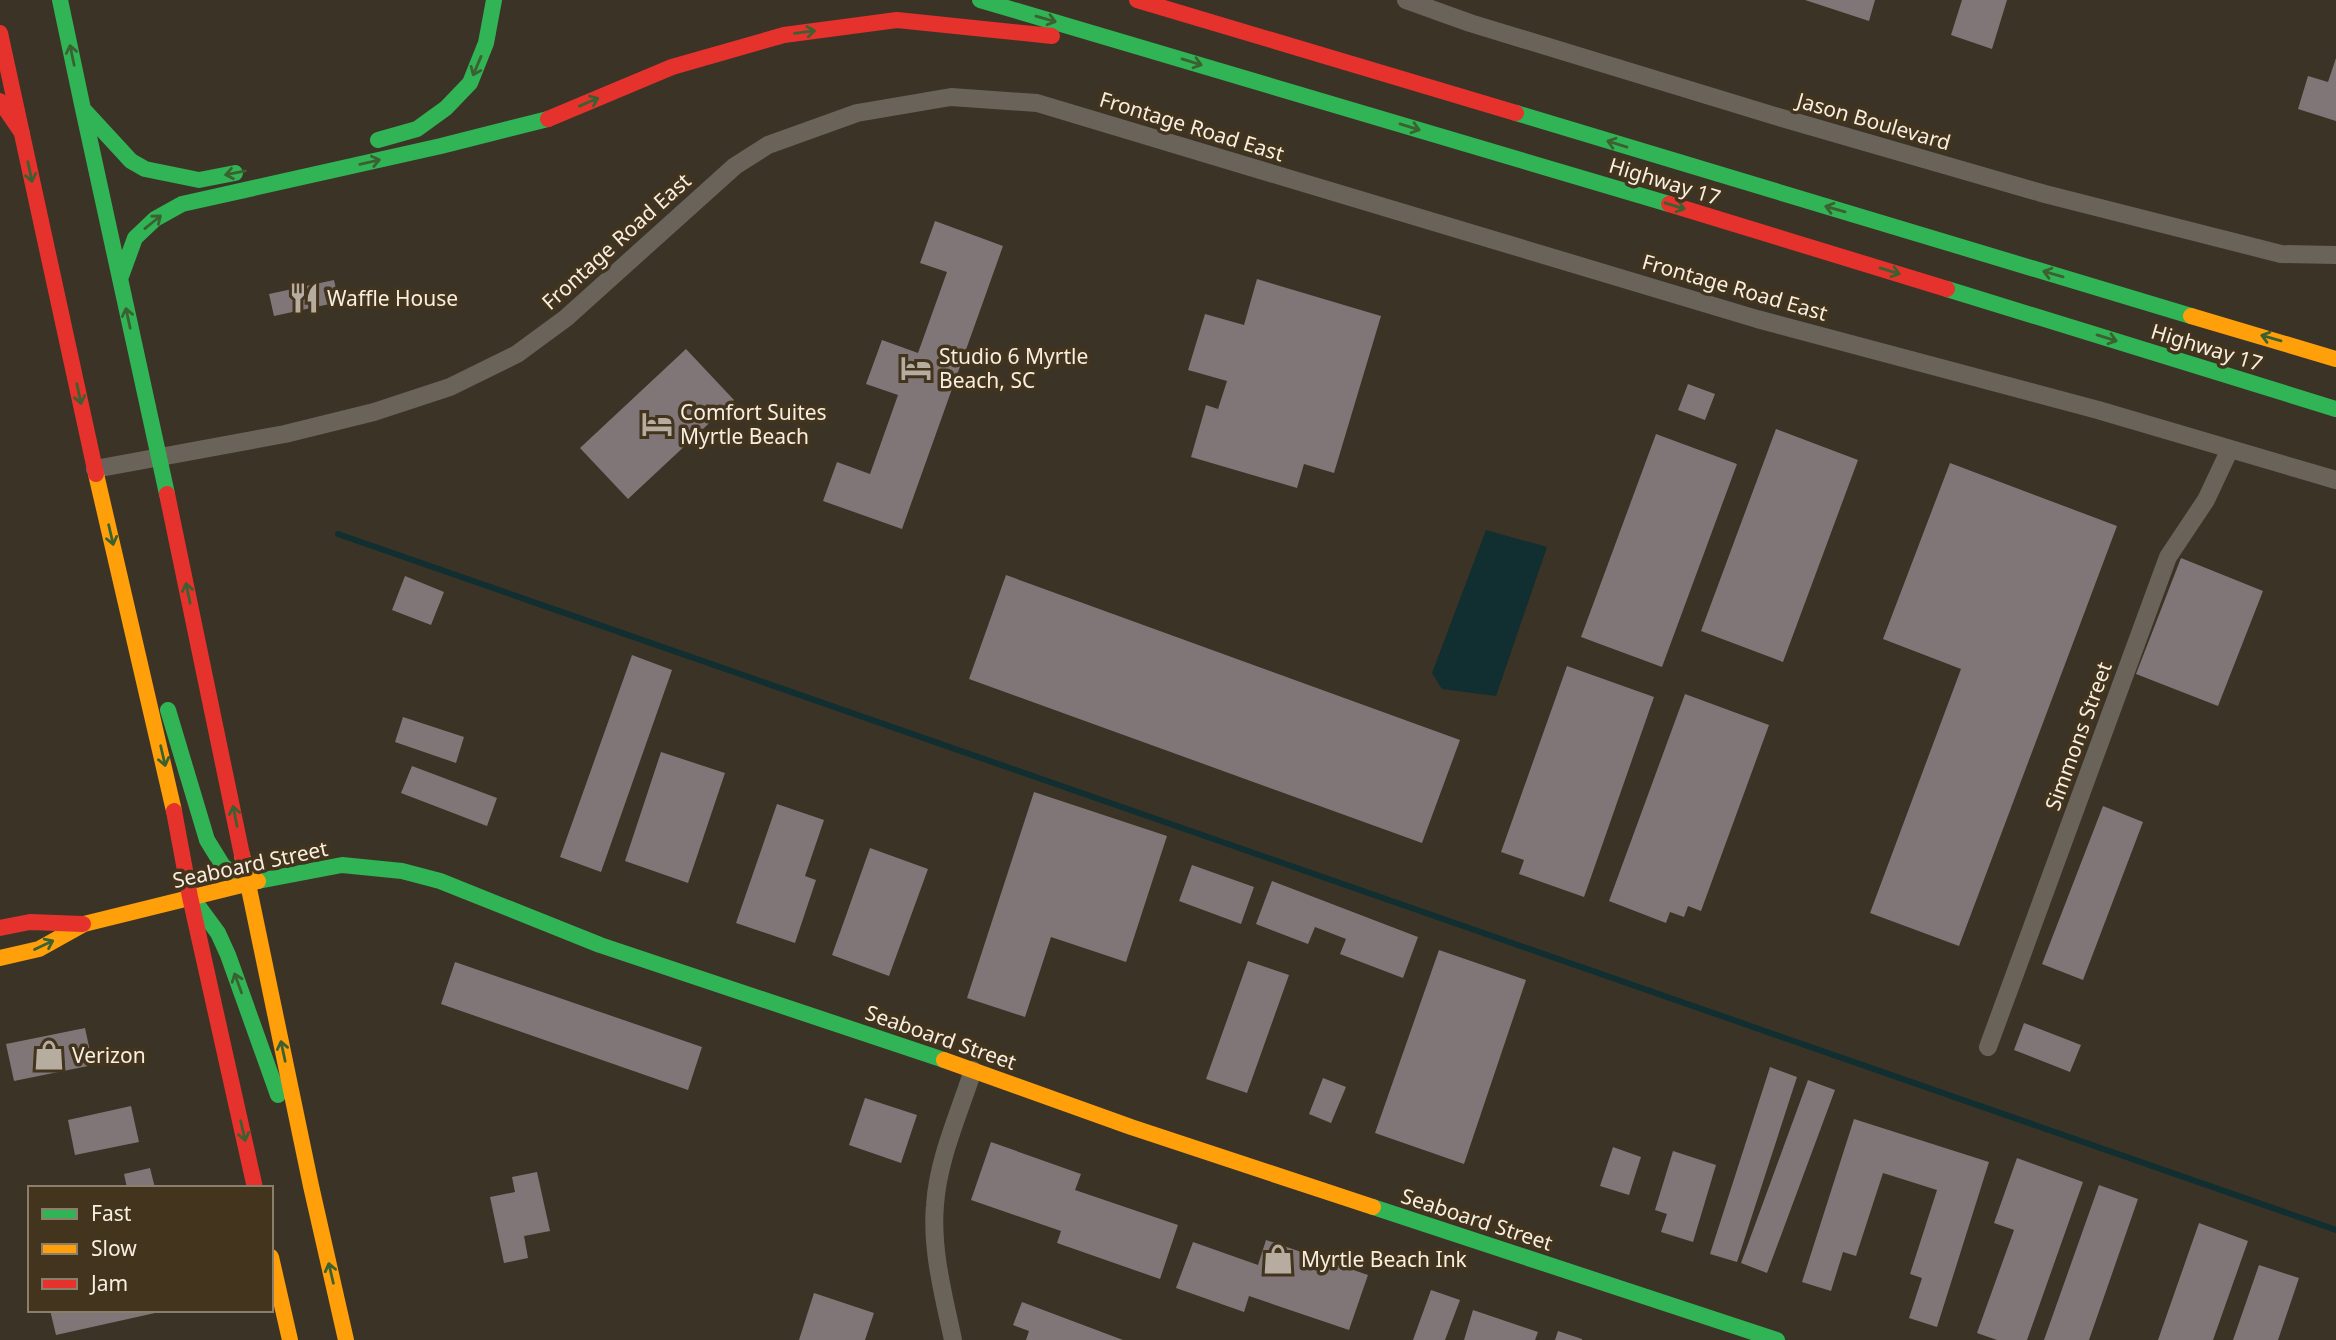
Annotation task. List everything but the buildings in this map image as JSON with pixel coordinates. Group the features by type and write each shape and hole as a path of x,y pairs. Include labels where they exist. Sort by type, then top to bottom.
{"main road":[{"path":"60,0 346,1340"},
{"path":"365,143 417,129 446,108 470,83 486,43 494,0"},
{"name":"Highway 17","path":"980,0 1772,234 2336,409"},
{"name":"Highway 17","path":"1137,0 2336,359"},
{"path":"1188,0 1268,39"},
{"path":"120,279 135,238 155,219 182,204 548,119 672,67 784,35 897,20 1126,43"},
{"path":"0,33 95,468 171,793 190,897 256,1186"},
{"path":"0,101 22,133"},
{"path":"83,110 131,160 145,169 199,180 245,171"},
{"path":"130,619 168,708 211,849 225,871 248,883"},
{"name":"Seaboard Street","path":"0,958 39,949 84,924 248,883 342,865 402,871 440,881 600,945 973,1070 1156,1136 1777,1340"},
{"path":"190,897 218,933 228,955 311,1186"},
{"name":"Seaboard Street","path":"0,928 30,922 84,924"},
{"path":"273,1266 290,1340"}],"street":[{"name":"Jason Boulevard","path":"1406,0 1427,4 1470,23 1775,116 2045,194 2281,254 2336,255"},
{"name":"Frontage Road East","path":"95,468 285,435 374,412 450,387 517,354 566,318 735,166 768,145 857,113 951,97 1037,103 1757,319 2085,407 2336,480"},
{"name":"Simmons Street","path":"1988,1047 2168,557 2206,500 2230,449"},
{"path":"953,1340 943,1297 934,1207 941,1168 973,1070"}],"water":[{"path":"1486,530 1547,547 1496,696 1442,689 1432,673"}],"waterway":[{"path":"338,534 2336,1230"}],"traffic: fast":[{"path":"60,0 83,109 131,161 145,169 199,180 235,173"},
{"path":"378,140 417,129 446,108 470,83 486,43 494,0"},
{"path":"980,0 1669,204"},
{"path":"83,109 167,494"},
{"path":"1516,113 2191,316"},
{"path":"120,279 135,238 155,219 182,204 548,119"},
{"path":"1947,289 2336,409"},
{"path":"168,710 207,840 223,866 248,883"},
{"path":"258,881 342,865 402,871 440,881 600,945 944,1060"},
{"path":"196,903 218,933 228,955 278,1095"},
{"path":"1373,1207 1777,1340"}],"traffic: slow":[{"path":"2191,316 2336,359"},
{"path":"96,474 174,811"},
{"path":"242,855 346,1340"},
{"path":"0,958 39,949 84,924 258,881"},
{"path":"944,1060 1131,1127 1373,1207"},
{"path":"273,1266 290,1340"}],"traffic: jam":[{"path":"1137,0 1516,113"},
{"path":"548,119 672,67 784,35 897,20 1052,36"},
{"path":"0,33 96,474"},
{"path":"0,101 22,133"},
{"path":"1669,204 1947,289"},
{"path":"167,494 242,855"},
{"path":"174,811 190,897 255,1186"},
{"path":"0,928 30,922 83,924"}],"place":[{"name":"Waffle House","path":"304,298"},
{"name":"Studio 6 Myrtle Beach, SC","path":"916,368"},
{"name":"Comfort Suites Myrtle Beach","path":"657,424"},
{"name":"Verizon","path":"49,1055"},
{"name":"Myrtle Beach Ink","path":"1278,1259"}]}
